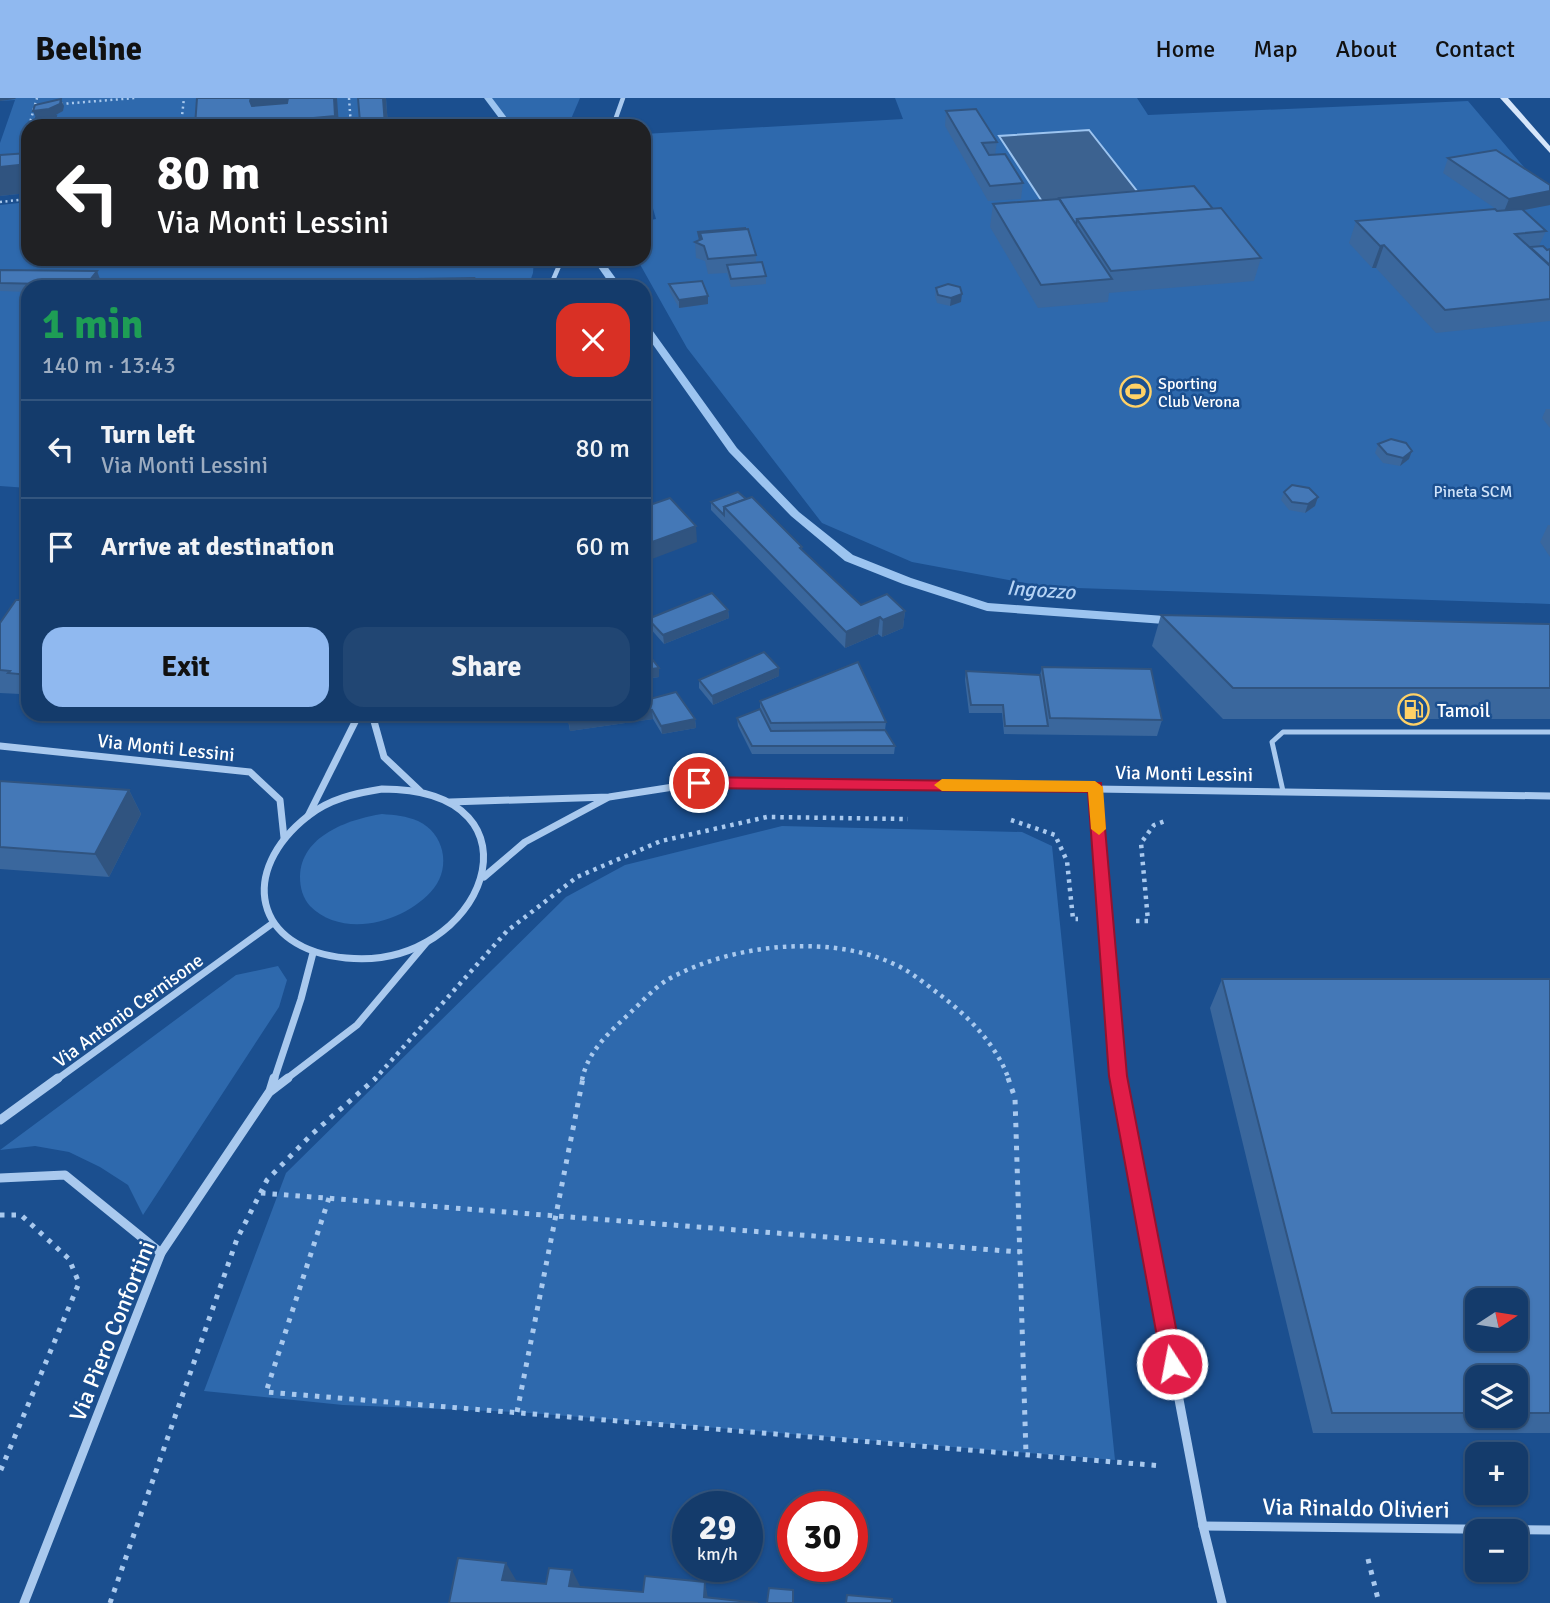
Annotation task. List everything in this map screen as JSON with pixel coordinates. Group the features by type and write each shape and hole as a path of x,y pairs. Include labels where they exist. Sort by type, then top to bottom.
{"street":[{"path":"616,119 623,98"},
{"path":"1504,98 1550,151"},
{"path":"308,816 356,721"},
{"path":"374,721 384,757 421,791"},
{"name":"Via Monti Lessini","path":"0,746 250,772 280,800 284,838"},
{"name":"Via Monti Lessini","path":"450,802 609,797 699,783 1550,796"},
{"path":"1095,787 1118,1076 1203,1526 1222,1603"},
{"path":"392,789 421,791 450,802 468,816 480,833 486,854 484,877 473,900 454,922 428,941 400,953 370,959 340,959 313,953 297,946 272,923 263,895 264,875 284,838 308,816 325,806 363,792 392,789"},
{"name":"Via Monti Lessini","path":"484,877 525,842 609,797"},
{"name":"Via Antonio Cernisone","path":"0,1120 272,923"},
{"name":"Via Piero Confortini","path":"270,1091 357,1024 428,941"},
{"name":"Via Piero Confortini","path":"24,1603 161,1253 270,1091 301,999 313,953"},
{"path":"0,1178 65,1175 161,1253"},
{"name":"Via Rinaldo Olivieri","path":"1203,1526 1550,1530"}],"lane":[{"path":"1283,791 1272,742 1283,732 1550,732"}],"path":[{"path":"31,119 37,98"},
{"path":"60,104 135,98"},
{"path":"182,119 184,98"},
{"path":"349,98 350,119"},
{"path":"19,159 21,154"},
{"path":"0,202 21,200"},
{"path":"110,1603 237,1238 267,1180 312,1134 380,1074 507,931 577,877 661,841 767,817 918,819"},
{"path":"1001,820 1015,820 1055,835 1067,861 1073,919 1148,921 1141,844 1154,825 1172,819"},
{"path":"517,1412 584,1067 608,1032 664,981 707,962 766,947 813,947 863,954 904,969 955,1006 981,1032 1005,1068 1015,1098 1026,1454"},
{"path":"261,1193 1020,1252"},
{"path":"329,1198 266,1392 1192,1468"},
{"path":"0,1215 21,1215 69,1259 79,1283 0,1472"},
{"path":"1360,1528 1379,1603"}],"green space":[{"path":"0,98 386,98 388,119 21,119 21,194 0,196 0,143 15,100 0,101"},
{"path":"485,98 580,98 571,119 504,119"},
{"name":"Sporting Club Verona","path":"895,98 1137,98 1148,115 1468,101 1550,198 1550,604 1047,587 912,562 822,523 687,348 641,266 651,266 651,220 656,219 651,202 651,134 903,119"},
{"path":"21,203 21,266 534,266 533,273 530,280 21,280 21,488 0,486 0,205"},
{"path":"382,814 414,819 434,833 443,860 442,870 434,888 408,910 392,918 357,924 324,916 310,906 301,889 302,863 308,851 317,840 342,825"},
{"path":"782,826 1022,832 1052,846 1115,1460 517,1412 343,1405 204,1391 286,1173 566,897 625,865"},
{"path":"278,966 287,980 279,1007 143,1215 128,1185 69,1152 35,1146 0,1150 236,975"}],"shaded area":[{"path":"1089,130 1144,200 1047,209 999,136"}],"building":[{"path":"197,98 251,98 252,106 287,103 288,98 334,98 335,116 302,119 196,119"},
{"path":"358,98 383,98 384,119 360,119"},
{"path":"61,99 60,104 49,109 33,111 35,105"},
{"path":"976,109 997,142 982,143 989,155 1005,154 1023,183 990,186 946,111"},
{"path":"56,116 55,119 36,118"},
{"path":"1496,150 1550,185 1550,191 1509,199 1448,158"},
{"path":"21,154 21,165 0,167 0,155"},
{"path":"1194,186 1213,209 1077,219 1076,225 1059,198"},
{"path":"1059,199 1112,279 1041,285 993,204"},
{"path":"1221,208 1261,258 1111,271 1077,219"},
{"path":"1522,209 1546,231 1515,234 1550,266 1550,299 1445,310 1384,245 1380,246 1356,221"},
{"path":"745,228 700,233 700,240 698,232"},
{"path":"748,229 756,255 708,259 704,246 695,242 702,239 700,233"},
{"path":"1543,246 1547,250 1550,249 1550,265 1530,247"},
{"path":"762,262 766,276 731,279 727,265"},
{"path":"0,270 97,271 90,280 21,280 21,283 0,283"},
{"path":"474,278 473,280 417,279"},
{"path":"702,281 708,296 679,300 669,284"},
{"path":"948,284 960,287 962,294 951,298 938,295 936,288"},
{"path":"1391,439 1406,443 1412,451 1403,458 1387,454 1378,444"},
{"path":"1292,485 1309,488 1318,497 1308,504 1292,502 1284,492"},
{"path":"738,492 746,499 724,507 724,515 711,502"},
{"path":"752,497 802,547 800,548 861,605 887,594 905,611 883,620 880,617 846,632 724,507"},
{"path":"670,498 696,526 651,542 651,505"},
{"path":"712,593 728,610 663,635 651,622 651,618"},
{"path":"16,600 21,600 21,674 0,670 0,623"},
{"path":"1161,615 1550,624 1550,688 1233,688"},
{"path":"764,652 779,668 712,696 699,680"},
{"path":"651,658 659,668 651,669"},
{"path":"858,662 886,722 771,723 760,701"},
{"path":"1042,667 1151,669 1162,720 1050,718"},
{"path":"966,671 1040,675 1048,726 1005,726 1003,705 971,705"},
{"path":"676,692 695,719 661,726 652,710 651,699"},
{"path":"760,709 771,731 885,730 895,746 752,746 737,718"},
{"path":"0,781 129,790 95,854 0,847"},
{"path":"1222,979 1550,979 1550,1413 1528,1413 1528,1365 1465,1365 1465,1413 1332,1413"},
{"path":"458,1558 506,1563 502,1580 546,1584 549,1568 572,1570 569,1586 643,1592 645,1576 672,1579 672,1582 705,1582 704,1597 758,1603 449,1603"},
{"path":"769,1588 793,1590 793,1603 767,1603"},
{"path":"847,1595 892,1599 892,1603 846,1603"}],"waterway":[{"path":"488,98 504,119"},
{"name":"Ingozzo","path":"603,267 612,280"},
{"name":"Ingozzo","path":"651,335 733,450 795,514 849,558 907,581 987,607 1178,621"}],"slow traffic":[{"path":"942,785 1095,787 1099,829"}],"place":[{"name":"Sporting Club Verona","path":"1135,392"},
{"name":"Tamoil","path":"1414,710"}],"route":[{"path":"699,783 1095,787 1118,1076 1172,1364"}],"park label":[{"name":"Pineta SCM","path":"1473,491"}]}
